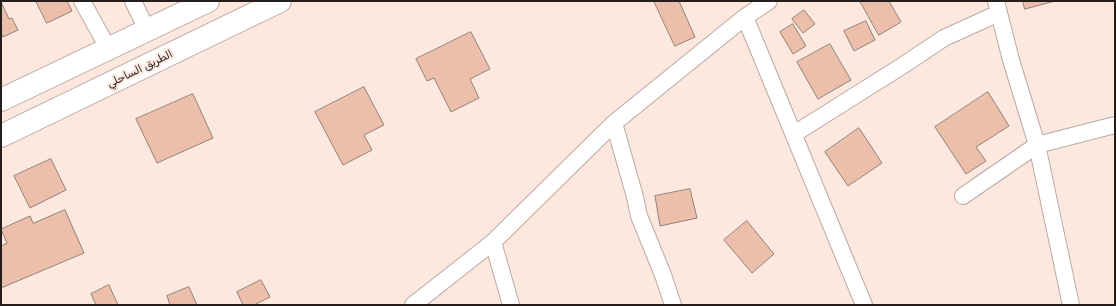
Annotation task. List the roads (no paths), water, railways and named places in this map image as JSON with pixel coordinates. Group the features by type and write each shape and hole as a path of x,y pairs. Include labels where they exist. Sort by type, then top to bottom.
{"highway":[{"path":"1,100 208,1"},
{"name":"الطريق الساحلي","path":"1,136 280,1"}],"street":[{"path":"82,1 108,48"},
{"path":"133,1 147,30"},
{"path":"413,305 493,242 614,123 745,17 768,1"},
{"path":"794,134 944,38 997,7 1010,60 1037,145 1071,305"},
{"path":"745,17 864,305"},
{"path":"614,123 635,196 639,216 663,275 673,305"},
{"path":"962,196 1037,145 1115,125"},
{"path":"493,242 511,305"}]}
